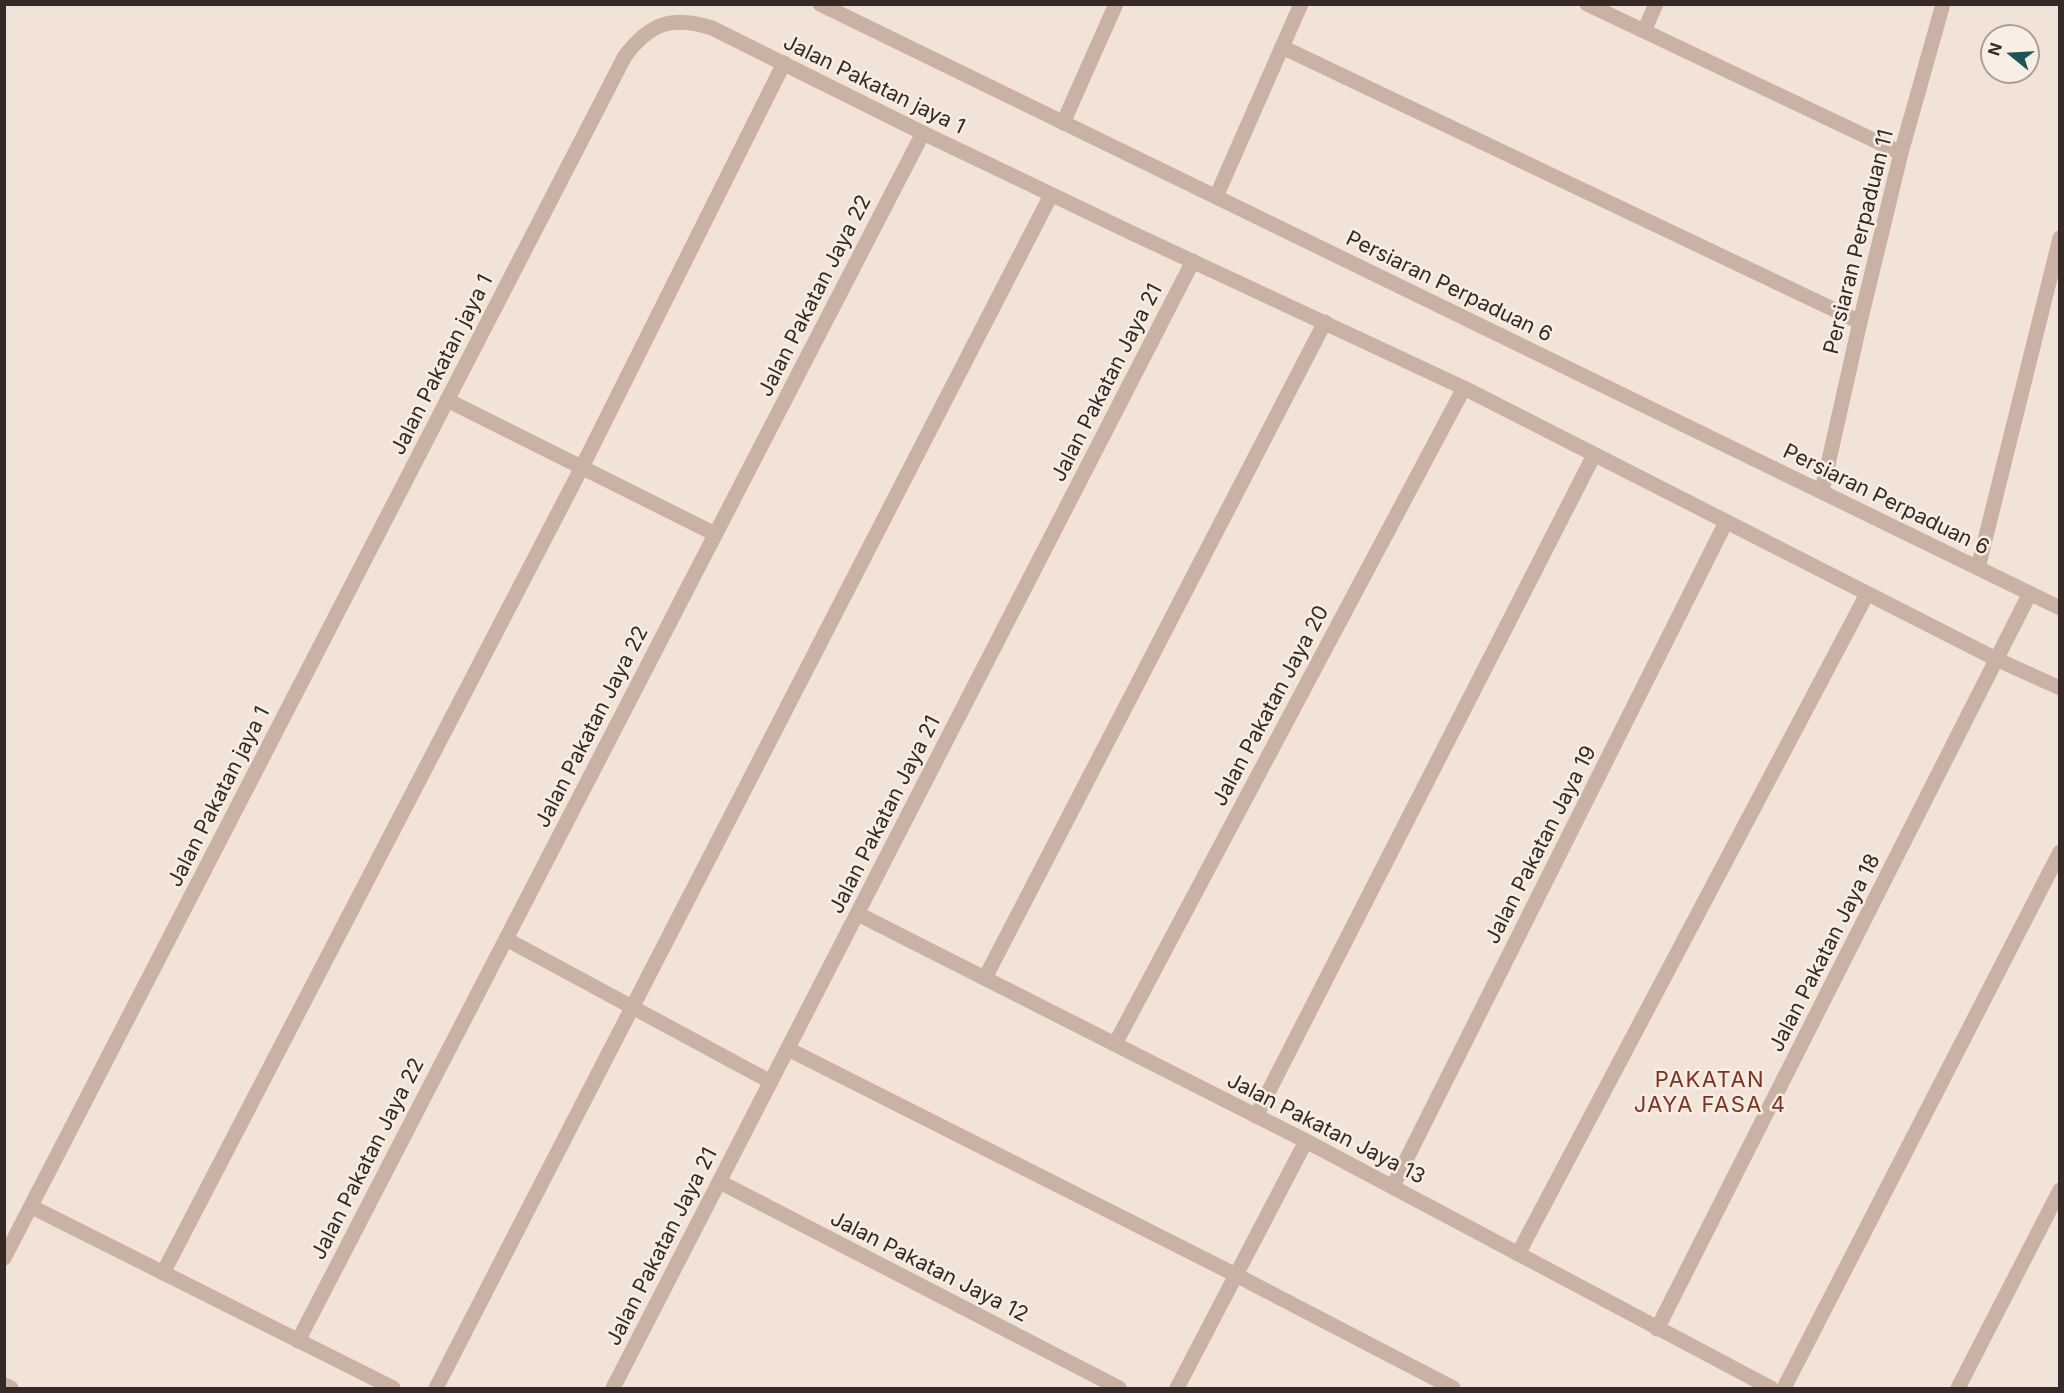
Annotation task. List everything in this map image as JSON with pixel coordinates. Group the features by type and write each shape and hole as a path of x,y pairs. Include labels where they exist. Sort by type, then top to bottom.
{"street":[{"name":"Persiaran Perpaduan 6","path":"820,4 2060,608"},
{"path":"1063,123 1116,4"},
{"path":"1216,197 1301,4"},
{"path":"1587,4 1901,153"},
{"path":"1644,31 1656,4"},
{"name":"Persiaran Perpaduan 11","path":"1822,492 1901,153 1943,4"},
{"name":"Jalan Pakatan jaya 1","path":"4,1258 625,56 637,40 654,28 673,22 693,22 712,28 1051,195 1464,388 1998,660 2060,687"},
{"path":"1282,47 1860,322"},
{"path":"163,1273 582,467 784,63"},
{"name":"Jalan Pakatan Jaya 22","path":"298,1341 923,133"},
{"path":"436,1389 1051,195"},
{"path":"1978,568 2060,238"},
{"name":"Jalan Pakatan Jaya 21","path":"613,1389 1193,261"},
{"path":"985,978 1326,322"},
{"name":"Jalan Pakatan Jaya 20","path":"1115,1044 1464,388"},
{"path":"447,400 715,534"},
{"path":"1256,1116 1594,456"},
{"name":"Jalan Pakatan Jaya 19","path":"1393,1186 1726,522"},
{"name":"Jalan Pakatan Jaya 18","path":"1657,1329 2030,593"},
{"path":"1518,1254 1867,594"},
{"path":"1784,1389 2060,852"},
{"name":"Jalan Pakatan Jaya 13","path":"858,914 1393,1186 1770,1389"},
{"path":"506,939 771,1082"},
{"path":"788,1049 1236,1275 1453,1389"},
{"path":"1177,1389 1306,1141"},
{"name":"Jalan Pakatan Jaya 12","path":"720,1182 1119,1389"},
{"path":"1958,1389 2060,1190"},
{"path":"32,1207 393,1389"},
{"path":"4,1385 11,1389"}],"district":[{"name":"PAKATAN JAYA FASA 4","path":"1710,1092"}]}
